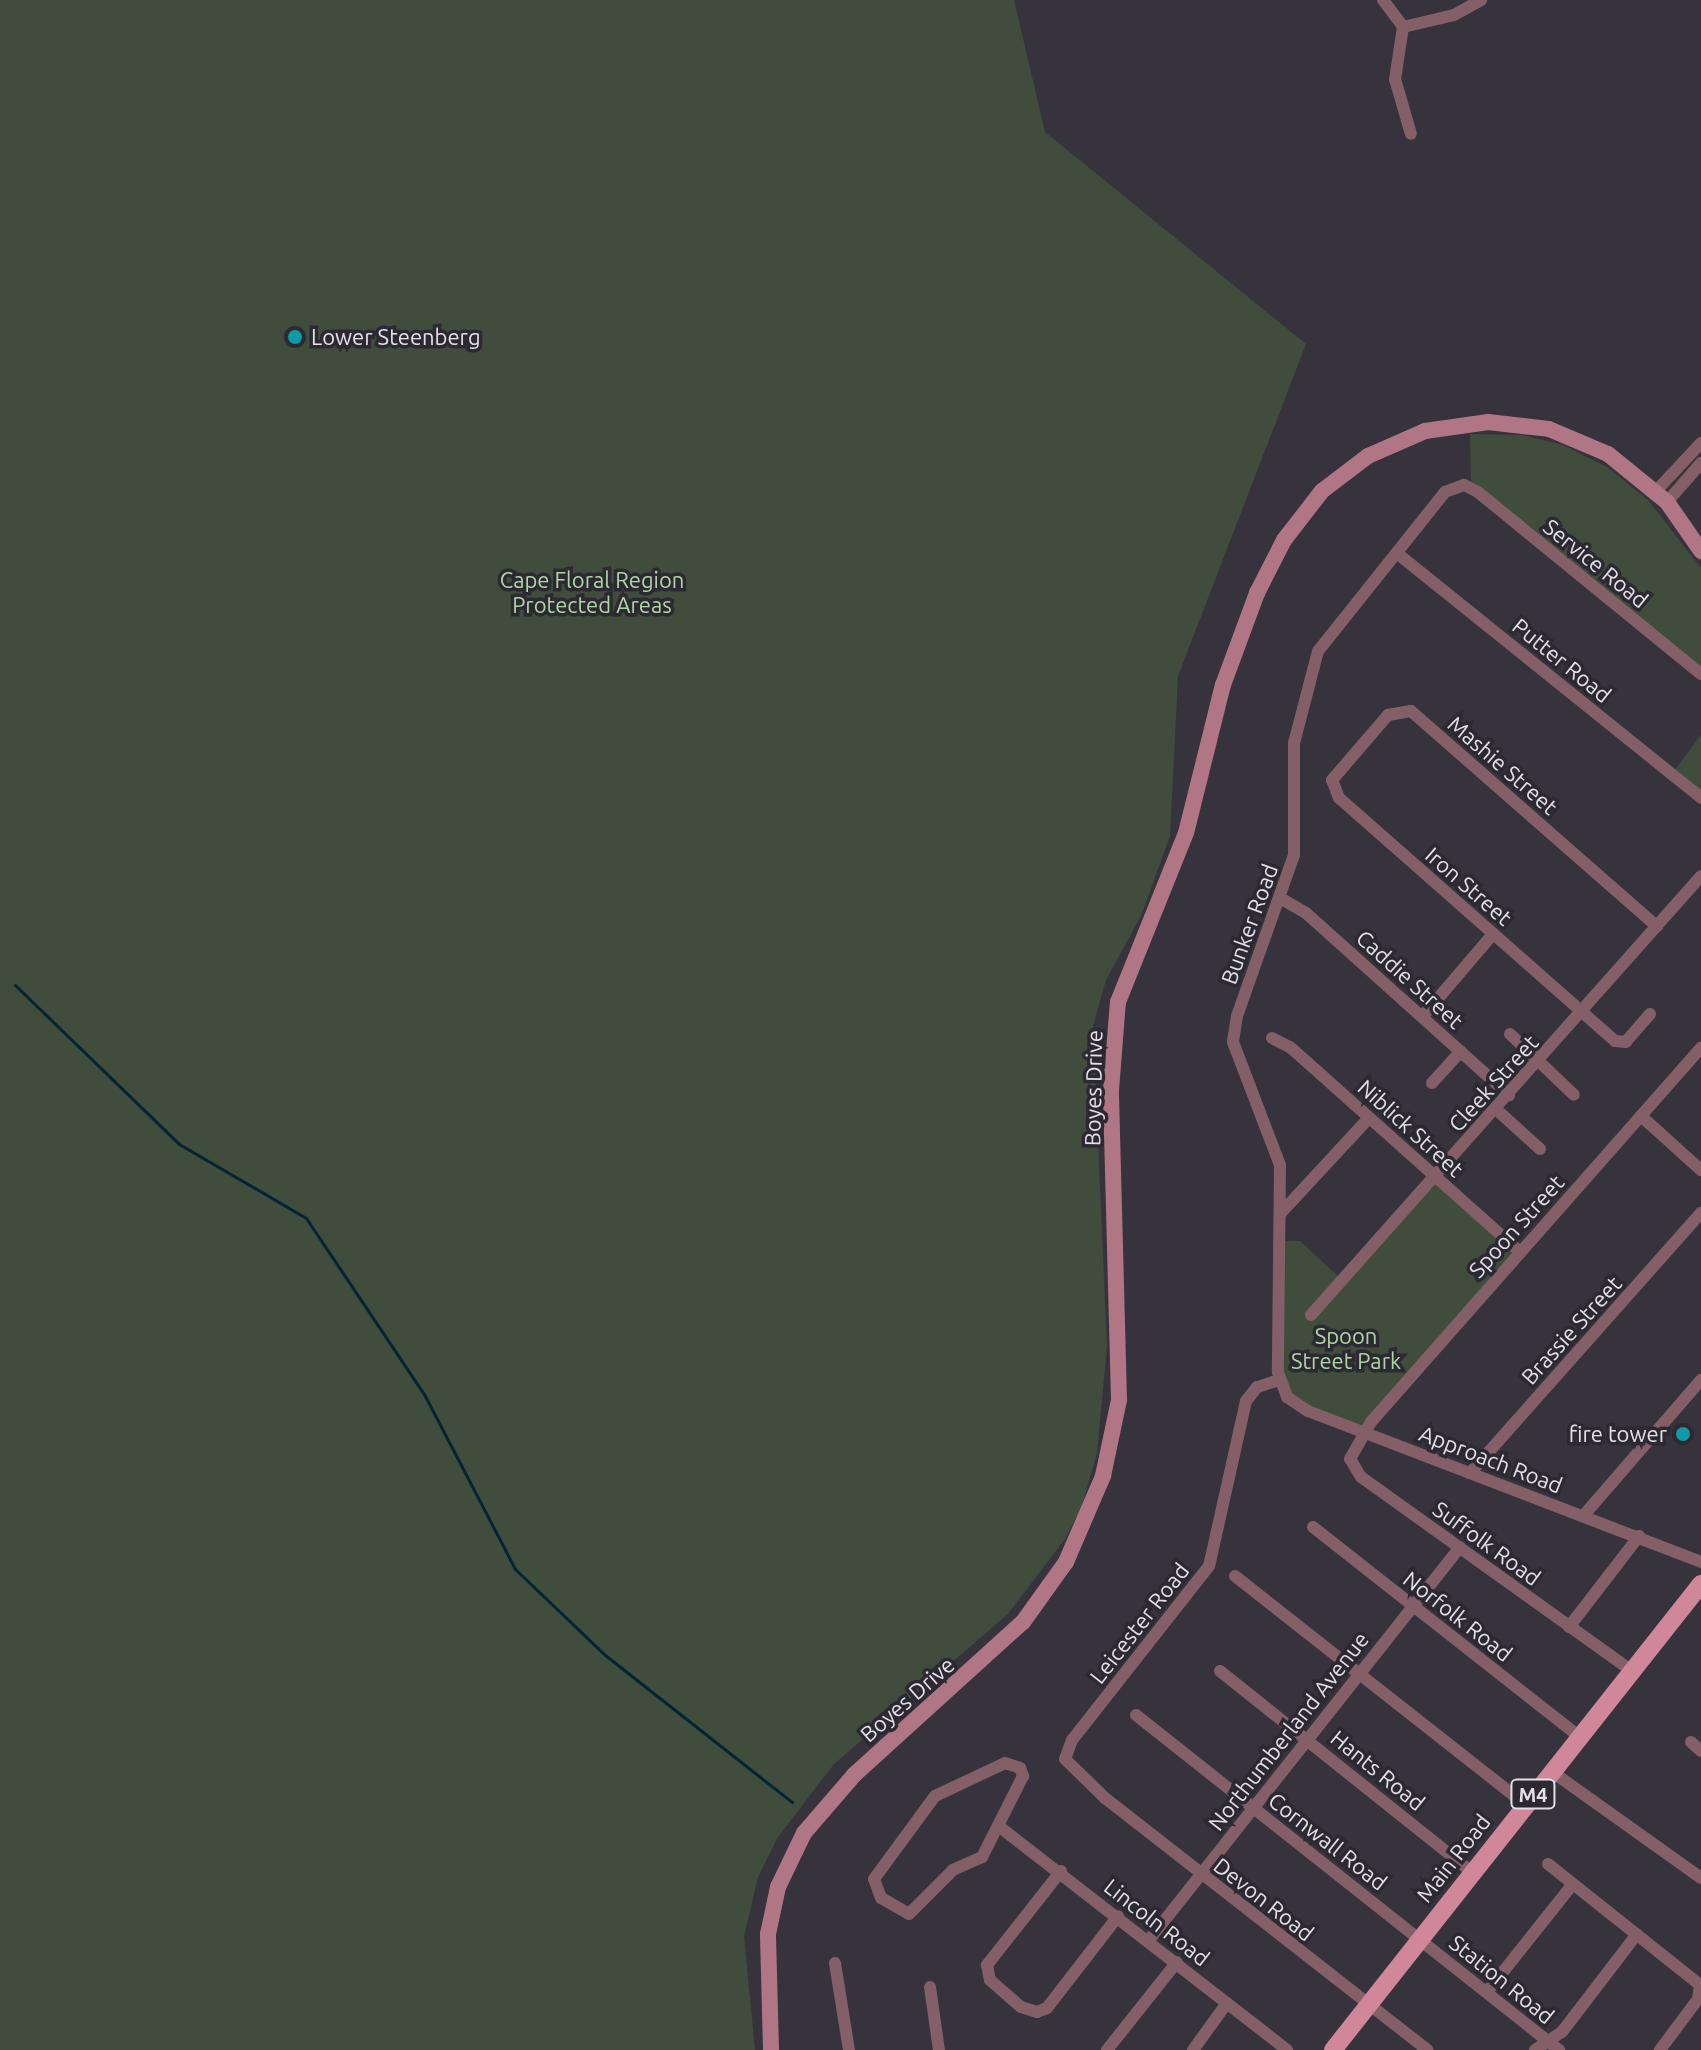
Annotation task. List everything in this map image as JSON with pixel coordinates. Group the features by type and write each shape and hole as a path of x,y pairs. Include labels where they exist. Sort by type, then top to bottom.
{"main road":[{"name":"Boyes Drive","path":"771,2050 768,1934 778,1887 804,1833 835,1793 1023,1622 1066,1562 1103,1476 1119,1400 1111,1090 1118,1002 1173,869 1223,685 1270,566 1302,515 1345,472 1388,445 1451,425 1488,422 1549,429 1608,454 1662,496 1701,551"},
{"name":"Main Road","path":"1333,2050 1701,1584"}],"street":[{"path":"1383,0 1403,27 1395,79 1411,134"},
{"path":"1403,27 1454,15 1481,0"},
{"path":"1662,496 1701,443"},
{"path":"1662,496 1701,463"},
{"name":"Bunker Road","path":"1279,1380 1280,1165 1233,1042 1237,1016 1280,898 1295,844 1294,743 1318,651 1445,492 1464,485"},
{"name":"Service Road","path":"1464,485 1701,674"},
{"name":"Putter Road","path":"1398,554 1701,798"},
{"name":"Mashie Street","path":"1332,787 1337,771 1388,715 1411,711 1657,926"},
{"name":"Iron Street","path":"1332,787 1582,1013 1622,1043 1650,1014"},
{"name":"Cleek Street","path":"1311,1315 1497,1110 1701,876"},
{"name":"Caddie Street","path":"1280,898 1299,907 1509,1095"},
{"path":"1423,1016 1493,934"},
{"path":"1510,1034 1574,1095"},
{"name":"Niblick Street","path":"1272,1038 1290,1047 1520,1252"},
{"name":"Spoon Street","path":"1365,1433 1701,1048"},
{"path":"1432,1083 1461,1051"},
{"path":"1497,1110 1540,1149"},
{"path":"1641,1116 1701,1170"},
{"path":"1280,1214 1369,1118"},
{"name":"Brassie Street","path":"1470,1473 1701,1213"},
{"name":"Approach Road","path":"1279,1380 1294,1405 1698,1556"},
{"name":"Leicester Road","path":"1065,1759 1072,1740 1209,1566 1246,1401 1257,1387 1279,1380"},
{"path":"1584,1515 1701,1380"},
{"name":"Suffolk Road","path":"1365,1433 1350,1459 1355,1472 1632,1671"},
{"name":"Norfolk Road","path":"1313,1527 1579,1736"},
{"path":"1569,1627 1639,1536"},
{"name":"Northumberland Avenue","path":"1149,1940 1460,1547"},
{"path":"1235,1576 1525,1804"},
{"name":"Hants Road","path":"1220,1671 1472,1872"},
{"name":"Cornwall Road","path":"1136,1715 1420,1939"},
{"name":"Devon Road","path":"1065,1759 1201,1874 1427,2050"},
{"path":"1011,1763 1023,1776 1001,1828 982,1857 953,1870 914,1912 899,1913 874,1889 874,1879 935,1796 1011,1763"},
{"path":"1551,1771 1701,1878"},
{"name":"Lincoln Road","path":"1001,1828 1061,1871 1287,2050"},
{"path":"1548,1864 1699,1984 1698,1999 1660,2050"},
{"path":"1061,1871 987,1965 990,1980 1021,2007 1037,2012 1047,2008 1118,1916"},
{"path":"1487,1992 1573,1884"},
{"path":"1535,2050 1554,2046 1637,1934"},
{"name":"Station Road","path":"1420,1939 1554,2046"},
{"path":"1107,2050 1177,1962"},
{"path":"835,1963 849,2050"},
{"path":"930,1987 939,2050"},
{"path":"1193,2050 1227,2003"}],"green space":[{"name":"Cape Floral Region Protected Areas","path":"0,0 1014,0 1045,132 1306,344 1178,676 1170,836 1141,916 1106,980 1093,1026 1107,1347 1097,1453 1081,1509 1065,1539 1008,1614 834,1764 778,1837 758,1877 744,1936 755,2050 0,2050"},
{"path":"1470,434 1522,435 1563,445 1607,467 1648,500 1701,568 1701,668 1471,481"},
{"path":"1701,735 1701,791 1675,770"},
{"name":"Spoon Street Park","path":"1435,1177 1520,1252 1365,1433 1283,1393 1280,1241 1300,1241 1342,1280"}],"waterway":[{"path":"15,985 179,1144 306,1218 424,1394 515,1569 605,1655 792,1802"}],"place":[{"name":"Lower Steenberg","path":"295,337"},
{"name":"fire tower","path":"1683,1434"}]}
